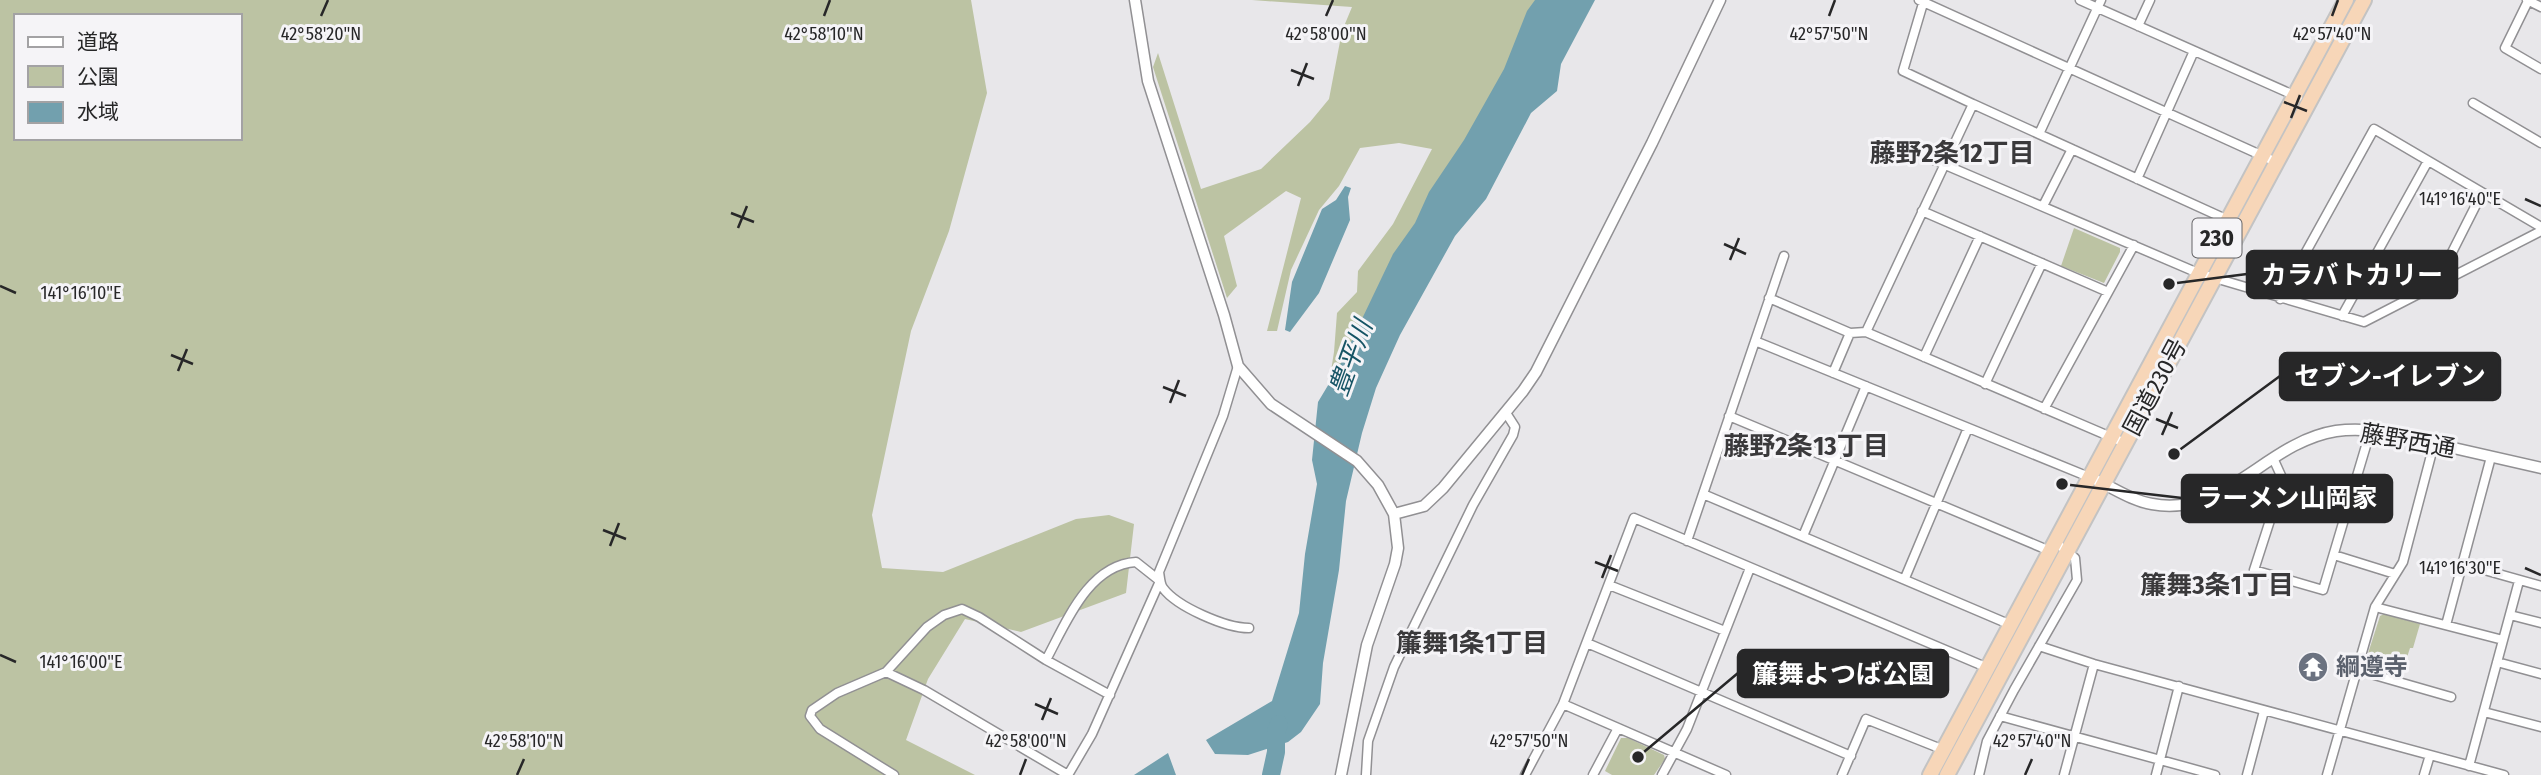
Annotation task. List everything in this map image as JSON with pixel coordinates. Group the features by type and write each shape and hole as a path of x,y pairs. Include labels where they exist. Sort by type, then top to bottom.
{"highway":[{"name":"国道230号","path":"2269,158 2294,95 2346,0"},
{"name":"国道230号","path":"1930,775 2011,625 2057,548 2104,484 2118,441 2234,223 2269,158 2308,102 2364,0"},
{"name":"国道230号","path":"1947,775 2089,477 2118,441"}],"street":[{"path":"1135,0 1148,81 1238,366 1271,404 1357,461 1378,485 1394,514 1398,548 1395,564 1367,645 1341,775"},
{"path":"1394,514 1424,506 1443,488 1523,391 1550,347 1720,0"},
{"path":"2080,0 2099,4 2138,26 2308,102"},
{"path":"2138,26 2150,0"},
{"path":"2234,223 1903,71 1922,1 2269,158"},
{"path":"2541,8 2527,1 2505,48 2541,69"},
{"path":"2039,134 2099,4"},
{"path":"2137,178 2194,51"},
{"path":"2473,103 2541,143"},
{"path":"1866,332 1973,104"},
{"path":"1915,152 2206,276 2280,299 2364,322 2434,288 2541,229 2374,129 2280,299"},
{"path":"2043,206 2072,149"},
{"path":"2342,316 2428,161"},
{"path":"2434,288 2482,192"},
{"path":"1922,211 2108,292"},
{"path":"1924,357 1980,236"},
{"path":"2044,409 2134,245"},
{"path":"1687,541 1784,256"},
{"path":"1985,384 2042,263"},
{"path":"1769,298 1850,333 1866,332 2118,441"},
{"path":"1833,373 1850,333"},
{"path":"1755,341 2089,477"},
{"path":"1238,366 1223,416 1159,572 1164,589 1196,612 1234,628 1249,628"},
{"path":"1802,536 1866,386"},
{"path":"1366,775 1368,741 1394,667 1473,505 1513,435 1515,427 1506,412"},
{"path":"1729,416 1936,502 2057,548 2075,558 2077,580 1987,741 1979,775"},
{"path":"1905,578 1968,428"},
{"path":"2273,458 2283,480 2254,570 2323,590 2371,429"},
{"name":"藤野西通","path":"2089,477 2149,504 2186,506 2221,493 2294,444 2312,436 2339,430 2371,429 2541,468"},
{"path":"2328,775 2375,607 2403,562 2434,444"},
{"path":"2446,625 2491,457"},
{"path":"1703,494 2011,625"},
{"path":"1525,775 1563,704 1634,518 1988,668"},
{"path":"2334,555 2395,574"},
{"path":"1046,660 1084,594 1100,577 1115,567 1136,562 1160,581"},
{"path":"2463,564 2541,586"},
{"path":"1662,775 1687,729 1750,568"},
{"path":"886,672 924,691 1068,775 1080,757 1110,695 1160,581"},
{"path":"2469,766 2519,581"},
{"path":"1609,585 1726,631"},
{"path":"2375,607 2503,640"},
{"path":"894,775 820,729 810,716 811,710 823,701 886,672 927,627 944,615 962,609 979,617 1046,660 1110,695"},
{"path":"2510,615 2541,623"},
{"path":"1587,643 1851,756"},
{"path":"2039,646 2094,664 2504,775"},
{"path":"2497,662 2541,674"},
{"path":"2064,775 2094,664"},
{"path":"2357,670 2451,697"},
{"path":"2155,775 2179,686"},
{"path":"1563,704 1726,775"},
{"path":"2247,775 2264,711"},
{"path":"2484,712 2541,727"},
{"path":"2000,716 2215,775"},
{"path":"1842,775 1867,719 1944,750"},
{"path":"1593,775 1618,728"},
{"path":"2424,775 2430,755"}],"green space":[{"path":"0,0 971,0 987,93 949,231 911,331 872,515 882,568 943,572 1076,519 1109,515 1134,524 1126,593 1021,632 965,619 928,679 906,740 975,775 0,775"},
{"path":"1252,0 1545,0 1323,421 1337,313 1357,292 1358,271 1393,224 1432,149 1399,143 1360,148 1339,186 1319,210 1291,270 1277,331 1267,331 1301,198 1286,191 1224,236 1237,286 1227,298 1153,67 1158,53 1201,189 1261,169 1310,122 1329,99 1342,31 1352,7"},
{"path":"2074,228 2120,248 2104,283 2061,266"},
{"path":"2271,475 2275,484 2259,523 2232,512 2229,505"},
{"path":"2384,614 2420,624 2401,676 2364,666 2380,616"},
{"path":"1621,738 1628,738 1664,755 1665,759 1654,775 1612,775 1605,771"}],"water":[{"path":"1535,0 1595,0 1561,64 1557,91 1531,113 1486,199 1455,236 1400,335 1376,388 1346,501 1339,570 1323,663 1320,704 1301,732 1288,742 1248,755 1215,754 1206,740 1272,701 1299,613 1305,554 1317,484 1312,460 1318,402 1339,367 1393,254 1415,223 1429,192 1464,140 1504,69 1527,11"},
{"path":"1345,186 1351,188 1348,197 1350,220 1319,293 1290,332 1285,330 1292,282 1322,209 1336,200"},
{"path":"1168,753 1176,775 1134,775"}],"waterway":[{"name":"豊平川","path":"1271,775 1279,724"}],"place":[{"name":"カラバトカリー","path":"2169,284"},
{"name":"セブン-イレブン","path":"2174,454"},
{"name":"ラーメン山岡家","path":"2062,484"},
{"name":"綱遵寺","path":"2313,667"},
{"name":"簾舞よつば公園","path":"1638,757"}],"district":[{"name":"藤野2条12丁目","path":"1952,153"},
{"name":"藤野2条13丁目","path":"1806,446"},
{"name":"簾舞3条1丁目","path":"2217,585"},
{"name":"簾舞1条1丁目","path":"1472,643"}]}
